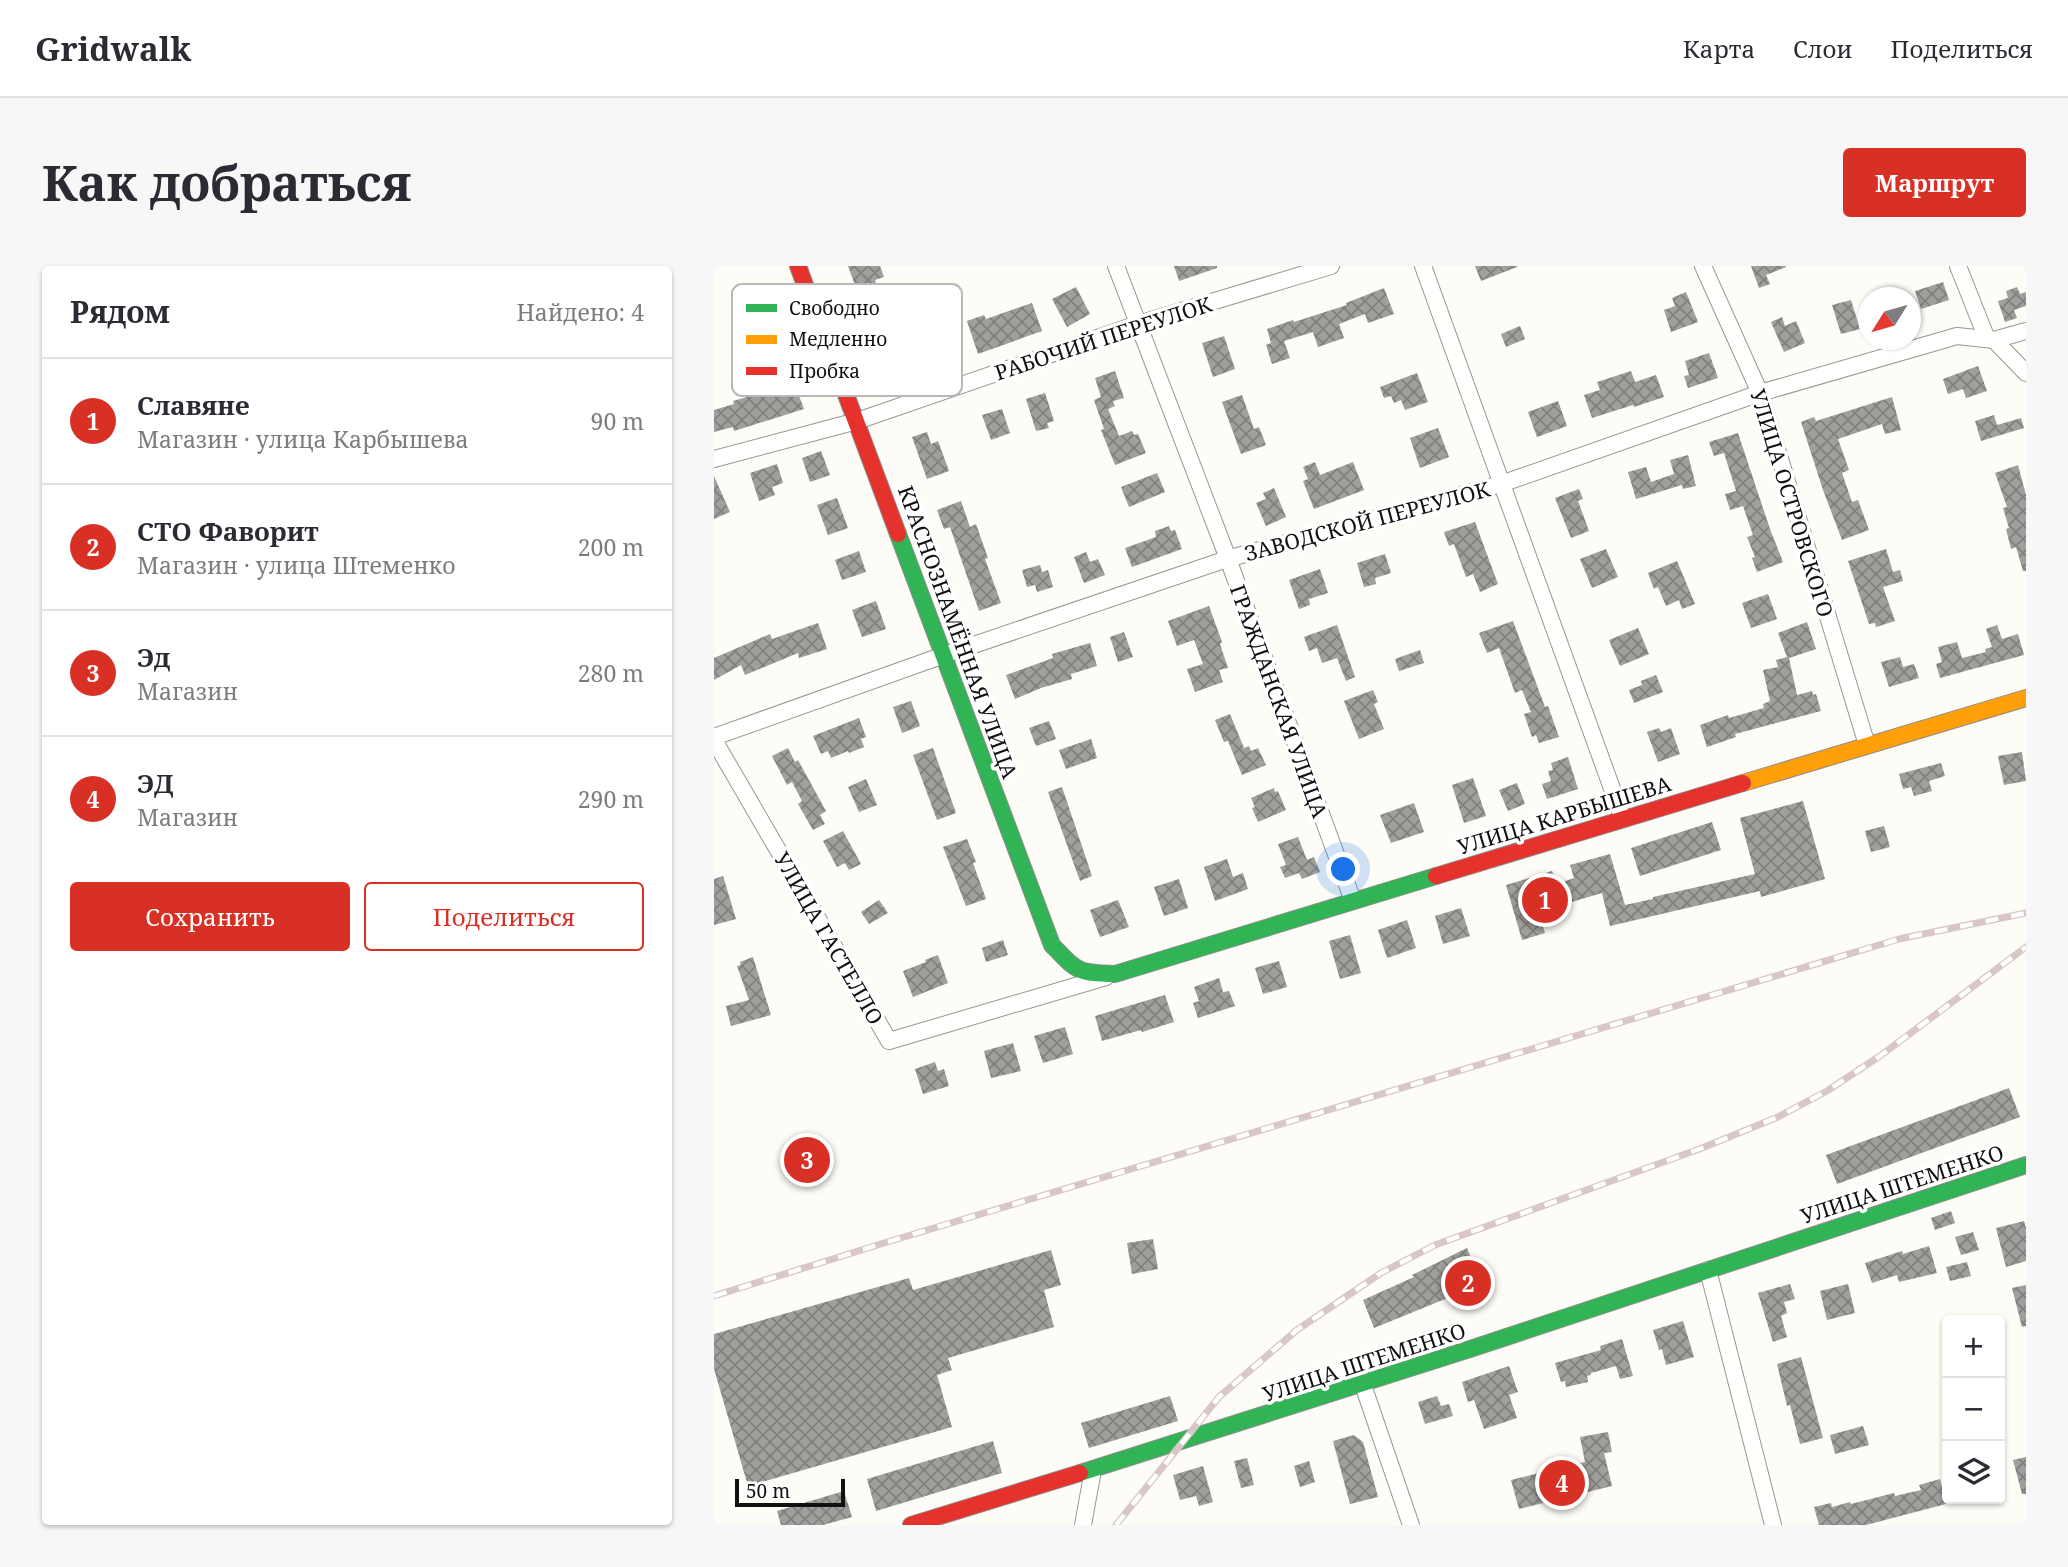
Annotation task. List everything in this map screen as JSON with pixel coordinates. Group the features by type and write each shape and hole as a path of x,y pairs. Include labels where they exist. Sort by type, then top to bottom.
{"main road":[{"name":"КРАСНОЗНАМЁННАЯ УЛИЦА","path":"799,266 806,284"},
{"name":"КРАСНОЗНАМЁННАЯ УЛИЦА","path":"848,396 1052,945 1073,967 1087,974 1115,974"},
{"name":"УЛИЦА КАРБЫШЕВА","path":"1115,974 2026,698"},
{"name":"УЛИЦА ШТЕМЕНКО","path":"911,1525 1363,1385 2026,1164"}],"street":[{"name":"ГРАЖДАНСКАЯ УЛИЦА","path":"1116,266 1353,901"},
{"name":"РАБОЧИЙ ПЕРЕУЛОК","path":"962,385 1138,324 1331,266"},
{"path":"1423,266 1623,819"},
{"name":"УЛИЦА ОСТРОВСКОГО","path":"1703,266 1760,393 1867,745"},
{"path":"1958,266 1990,339 2026,373"},
{"name":"ЗАВОДСКОЙ ПЕРЕУЛОК","path":"714,738 944,655 1227,559 1501,484 1760,393 1957,336 1990,339 2026,331"},
{"name":"РАБОЧИЙ ПЕРЕУЛОК","path":"714,459 857,421 929,396"},
{"name":"УЛИЦА ГАСТЕЛЛО","path":"714,738 889,1041 1115,974"},
{"path":"1708,1270 1773,1525"},
{"path":"1363,1385 1411,1525"},
{"path":"1083,1525 1093,1470"}],"building":[{"path":"848,266 880,266 884,277 875,280 876,284 855,284"},
{"path":"1174,266 1217,266 1217,268 1179,281"},
{"path":"1475,266 1517,266 1517,267 1481,281"},
{"path":"1751,266 1786,267 1766,275 1770,284 1759,288"},
{"path":"1943,282 1949,300 1921,309 1921,289"},
{"path":"1076,287 1090,314 1067,327 1052,299"},
{"path":"2017,287 2020,294 2026,292 2026,306 2014,310 2017,318 2005,322 1998,301 2008,298 2006,291"},
{"path":"1384,288 1394,314 1368,323 1365,314 1339,324 1344,338 1318,347 1313,332 1284,341 1290,358 1272,364 1266,345 1271,343 1267,329 1347,305 1346,303"},
{"path":"1686,292 1698,322 1671,332 1664,310 1675,306 1672,298"},
{"path":"1851,300 1858,330 1841,334 1832,305"},
{"path":"1032,303 1042,331 978,354 967,321 984,315 986,319"},
{"path":"1782,317 1785,326 1796,321 1805,343 1784,352 1771,322"},
{"path":"1520,326 1525,339 1506,347 1501,334"},
{"path":"1224,336 1235,369 1213,377 1202,343"},
{"path":"1709,353 1718,378 1688,388 1684,376 1689,375 1685,361"},
{"path":"1978,366 1987,391 1966,398 1963,389 1948,394 1943,379"},
{"path":"1115,371 1124,398 1113,401 1115,406 1108,409 1119,436 1132,431 1134,435 1138,434 1146,453 1115,465 1101,430 1104,429 1094,400 1101,397 1095,378"},
{"path":"1631,371 1635,382 1656,375 1664,397 1592,418 1584,395 1600,390 1597,382"},
{"path":"1417,373 1428,402 1405,410 1401,400 1394,403 1391,396 1384,398 1380,387"},
{"path":"1045,393 1054,421 1047,423 1049,428 1036,431 1026,399"},
{"path":"1242,395 1254,429 1259,427 1266,445 1241,454 1222,402"},
{"path":"750,396 799,396 804,409 734,431 733,427 714,432 714,410 734,404 733,401"},
{"path":"1892,397 1901,430 1885,434 1882,424 1838,439 1849,470 1842,473 1852,502 1858,500 1869,530 1842,540 1801,422 1814,417 1816,421"},
{"path":"1558,401 1567,426 1537,437 1528,412"},
{"path":"1002,409 1010,433 991,440 982,415"},
{"path":"1994,415 1997,425 2021,418 2024,428 1981,441 1975,421"},
{"path":"1438,428 1449,457 1420,468 1410,438"},
{"path":"927,432 931,444 938,441 949,471 927,479 912,437"},
{"path":"1738,433 1783,562 1757,572 1752,558 1755,557 1747,537 1753,535 1743,506 1730,510 1725,494 1736,491 1724,453 1714,456 1709,442"},
{"path":"821,451 830,475 810,482 802,458"},
{"path":"1688,455 1696,486 1683,489 1682,485 1636,499 1628,472 1646,467 1651,482 1674,474 1670,460"},
{"path":"1315,462 1320,475 1353,462 1364,490 1314,509 1303,481 1308,479 1303,467"},
{"path":"777,464 783,483 772,487 775,495 759,501 750,473"},
{"path":"2018,465 2026,495 2026,571 2023,571 2016,547 2011,549 2003,508 2007,507 1995,473"},
{"path":"1157,473 1165,492 1129,507 1121,487"},
{"path":"714,476 730,512 714,519"},
{"path":"1274,488 1286,517 1266,526 1256,503 1266,499 1263,493"},
{"path":"1579,489 1583,499 1578,501 1589,531 1571,538 1555,498"},
{"path":"837,498 848,528 828,535 817,505"},
{"path":"961,501 970,527 976,524 1001,603 979,611 950,527 944,529 937,510"},
{"path":"1475,522 1498,584 1480,592 1473,574 1466,577 1454,544 1449,546 1444,532"},
{"path":"1169,526 1171,531 1175,530 1182,549 1132,567 1125,548 1156,537 1155,531"},
{"path":"1606,549 1618,577 1592,588 1580,559"},
{"path":"1886,549 1893,572 1900,570 1903,581 1883,587 1895,621 1876,627 1875,623 1869,624 1848,561"},
{"path":"859,551 866,572 842,580 835,560"},
{"path":"1086,552 1090,562 1098,559 1105,575 1084,583 1074,557"},
{"path":"1385,554 1391,573 1375,578 1376,584 1364,587 1357,563"},
{"path":"1677,561 1695,604 1682,609 1679,600 1666,606 1658,587 1654,589 1648,573"},
{"path":"1040,565 1042,572 1048,570 1053,587 1037,592 1035,585 1027,587 1022,570"},
{"path":"1320,569 1328,593 1309,599 1310,605 1299,609 1289,580"},
{"path":"1768,594 1777,619 1751,628 1742,603"},
{"path":"876,601 886,629 862,637 852,610"},
{"path":"1209,606 1228,668 1219,670 1223,682 1195,692 1187,669 1203,664 1194,640 1177,646 1168,621"},
{"path":"1513,621 1559,737 1539,743 1536,735 1532,737 1524,714 1531,712 1522,690 1515,693 1499,648 1487,653 1479,633"},
{"path":"1807,622 1816,649 1789,658 1797,695 1812,691 1813,695 1816,694 1821,711 1735,734 1736,737 1707,747 1700,725 1728,715 1729,718 1764,708 1763,704 1770,701 1763,670 1778,667 1776,660 1787,657 1778,633"},
{"path":"818,623 827,649 799,658 798,653 745,675 741,665 714,680 714,658 770,634 772,639"},
{"path":"1337,625 1355,677 1346,681 1337,658 1322,663 1317,648 1309,651 1304,637"},
{"path":"1997,625 2002,639 2018,634 2024,655 1940,678 1936,664 1942,662 1938,647 1957,642 1962,658 1986,652 1985,649 1992,647 1986,629"},
{"path":"1638,628 1649,654 1620,666 1609,640"},
{"path":"1124,632 1133,657 1118,662 1110,637"},
{"path":"1090,643 1097,666 1071,674 1072,679 1015,699 1006,675 1053,658 1052,654"},
{"path":"1420,650 1424,663 1399,671 1395,659"},
{"path":"1900,657 1903,667 1914,664 1919,678 1889,687 1881,662"},
{"path":"1656,675 1663,692 1634,703 1629,690"},
{"path":"1373,690 1378,702 1374,704 1384,729 1359,739 1344,701"},
{"path":"911,701 920,726 902,733 893,707"},
{"path":"1230,714 1244,748 1249,746 1251,751 1258,748 1266,765 1242,775 1228,741 1224,742 1215,720"},
{"path":"859,718 866,737 861,739 864,747 831,758 828,751 821,754 813,736"},
{"path":"1049,721 1056,739 1036,746 1029,728"},
{"path":"1659,728 1661,732 1671,728 1680,754 1658,762 1647,732"},
{"path":"1091,739 1097,758 1066,769 1059,750"},
{"path":"788,748 795,762 798,760 826,811 820,815 825,824 813,830 798,804 802,801 792,782 787,785 772,756"},
{"path":"933,748 956,813 937,820 913,755"},
{"path":"2022,752 2026,781 2004,785 1998,756"},
{"path":"1568,757 1578,789 1547,799 1542,784 1551,781 1548,771 1553,770 1551,763"},
{"path":"1941,763 1945,776 1929,781 1932,791 1914,796 1911,787 1903,789 1899,774"},
{"path":"1473,778 1486,816 1464,823 1452,785"},
{"path":"866,779 877,805 859,812 848,787"},
{"path":"1517,783 1525,804 1508,811 1499,790"},
{"path":"1062,787 1092,876 1080,881 1048,792"},
{"path":"1274,788 1286,810 1258,822 1251,798"},
{"path":"1803,801 1825,879 1761,897 1760,891 1610,926 1602,893 1538,912 1545,933 1522,940 1506,885 1552,871 1557,884 1574,878 1570,865 1610,854 1625,905 1755,874 1740,818"},
{"path":"1414,803 1424,832 1391,843 1380,815"},
{"path":"1712,822 1721,850 1640,876 1631,848"},
{"path":"1884,826 1890,847 1871,852 1865,831"},
{"path":"843,831 861,864 849,870 845,863 837,867 823,841"},
{"path":"1298,837 1307,860 1314,857 1320,872 1302,879 1299,873 1285,878 1280,867 1286,865 1278,844"},
{"path":"967,839 986,899 966,906 943,847"},
{"path":"1227,859 1233,877 1243,873 1248,889 1215,901 1204,867"},
{"path":"723,876 736,919 714,925 714,879"},
{"path":"1179,879 1188,908 1164,916 1154,887"},
{"path":"879,900 888,913 869,924 861,912"},
{"path":"1118,900 1129,927 1100,937 1090,910"},
{"path":"1461,908 1470,936 1443,944 1435,916"},
{"path":"1407,920 1416,948 1387,958 1378,930"},
{"path":"1350,935 1361,973 1340,979 1329,941"},
{"path":"1003,940 1008,955 986,962 982,948"},
{"path":"938,955 948,983 913,997 903,971"},
{"path":"753,957 771,1015 731,1026 726,1006 749,1000 737,966"},
{"path":"1279,961 1287,987 1263,994 1255,968"},
{"path":"1219,978 1223,992 1229,991 1235,1006 1198,1018 1193,1003 1199,1001 1194,987"},
{"path":"1165,995 1174,1022 1102,1041 1095,1016"},
{"path":"1065,1027 1073,1054 1043,1063 1034,1036"},
{"path":"1013,1043 1021,1071 991,1078 984,1051"},
{"path":"935,1062 938,1071 944,1069 949,1086 923,1094 915,1069"},
{"path":"2009,1088 2020,1117 1837,1184 1826,1155"},
{"path":"1951,1211 1955,1223 1935,1230 1931,1218"},
{"path":"2024,1221 2026,1261 2006,1267 1996,1228"},
{"path":"1973,1232 1979,1250 1961,1255 1955,1237"},
{"path":"1153,1239 1158,1269 1132,1274 1127,1243"},
{"path":"1929,1246 1937,1273 1899,1282 1897,1275 1872,1283 1865,1263"},
{"path":"1467,1248 1482,1284 1374,1328 1363,1300 1414,1277 1412,1275"},
{"path":"1051,1250 1061,1285 1044,1290 1054,1327 948,1358 952,1370 937,1375 952,1427 748,1486 714,1369 714,1334 909,1278 913,1290"},
{"path":"1967,1262 1971,1276 1950,1281 1946,1267"},
{"path":"1790,1284 1795,1299 1784,1302 1787,1313 1781,1316 1787,1337 1773,1342 1758,1293"},
{"path":"1848,1284 1855,1313 1827,1320 1820,1291"},
{"path":"2026,1285 2026,1326 2022,1327 2012,1288"},
{"path":"1683,1321 1694,1357 1666,1365 1653,1330"},
{"path":"1622,1339 1633,1376 1620,1379 1616,1366 1591,1373 1587,1376 1588,1382 1566,1387 1565,1381 1561,1382 1555,1363 1601,1350 1600,1346"},
{"path":"1801,1357 1823,1438 1800,1444 1777,1364"},
{"path":"1509,1366 1518,1392 1509,1395 1517,1418 1484,1429 1474,1400 1468,1402 1462,1382"},
{"path":"1170,1396 1178,1421 1089,1448 1081,1423"},
{"path":"1437,1396 1441,1406 1449,1404 1453,1416 1425,1424 1418,1402"},
{"path":"1863,1426 1869,1445 1835,1454 1830,1435"},
{"path":"1608,1432 1612,1452 1604,1453 1612,1486 1519,1509 1511,1480 1585,1462 1580,1437"},
{"path":"1354,1435 1363,1442 1378,1497 1350,1504 1333,1441"},
{"path":"993,1441 1002,1473 876,1511 867,1479"},
{"path":"2026,1457 2026,1494 2022,1494 2013,1460"},
{"path":"1247,1458 1254,1485 1241,1488 1234,1461"},
{"path":"1309,1461 1315,1482 1300,1487 1294,1466"},
{"path":"1203,1466 1213,1502 1199,1506 1196,1496 1180,1500 1173,1475"},
{"path":"1940,1479 1942,1504 1946,1504 1866,1525 1819,1525 1814,1507 1831,1503 1832,1507 1850,1502 1851,1504 1894,1493 1895,1496 1921,1490 1919,1485"},
{"path":"844,1491 852,1517 823,1525 781,1525 777,1511"}],"railway":[{"path":"714,1296 1899,939 2026,913"},
{"path":"1116,1525 1219,1397 1297,1330 1381,1273 1435,1245 1702,1148 1778,1117 1827,1091 1880,1056 2026,947"}],"traffic: fast":[{"path":"898,534 1052,945 1073,966 1085,972 1115,974 1436,876"},
{"path":"1080,1473 1470,1349 2026,1165"}],"traffic: slow":[{"path":"1743,783 2026,698"}],"traffic: jam":[{"path":"798,266 805,284"},
{"path":"847,396 898,534"},
{"path":"1436,876 1743,783"},
{"path":"911,1525 1080,1473"}],"place":[{"name":"Славяне","path":"1545,900"},
{"name":"Эд","path":"807,1160"},
{"name":"СТО Фаворит","path":"1468,1283"},
{"name":"ЭД","path":"1562,1483"}]}
